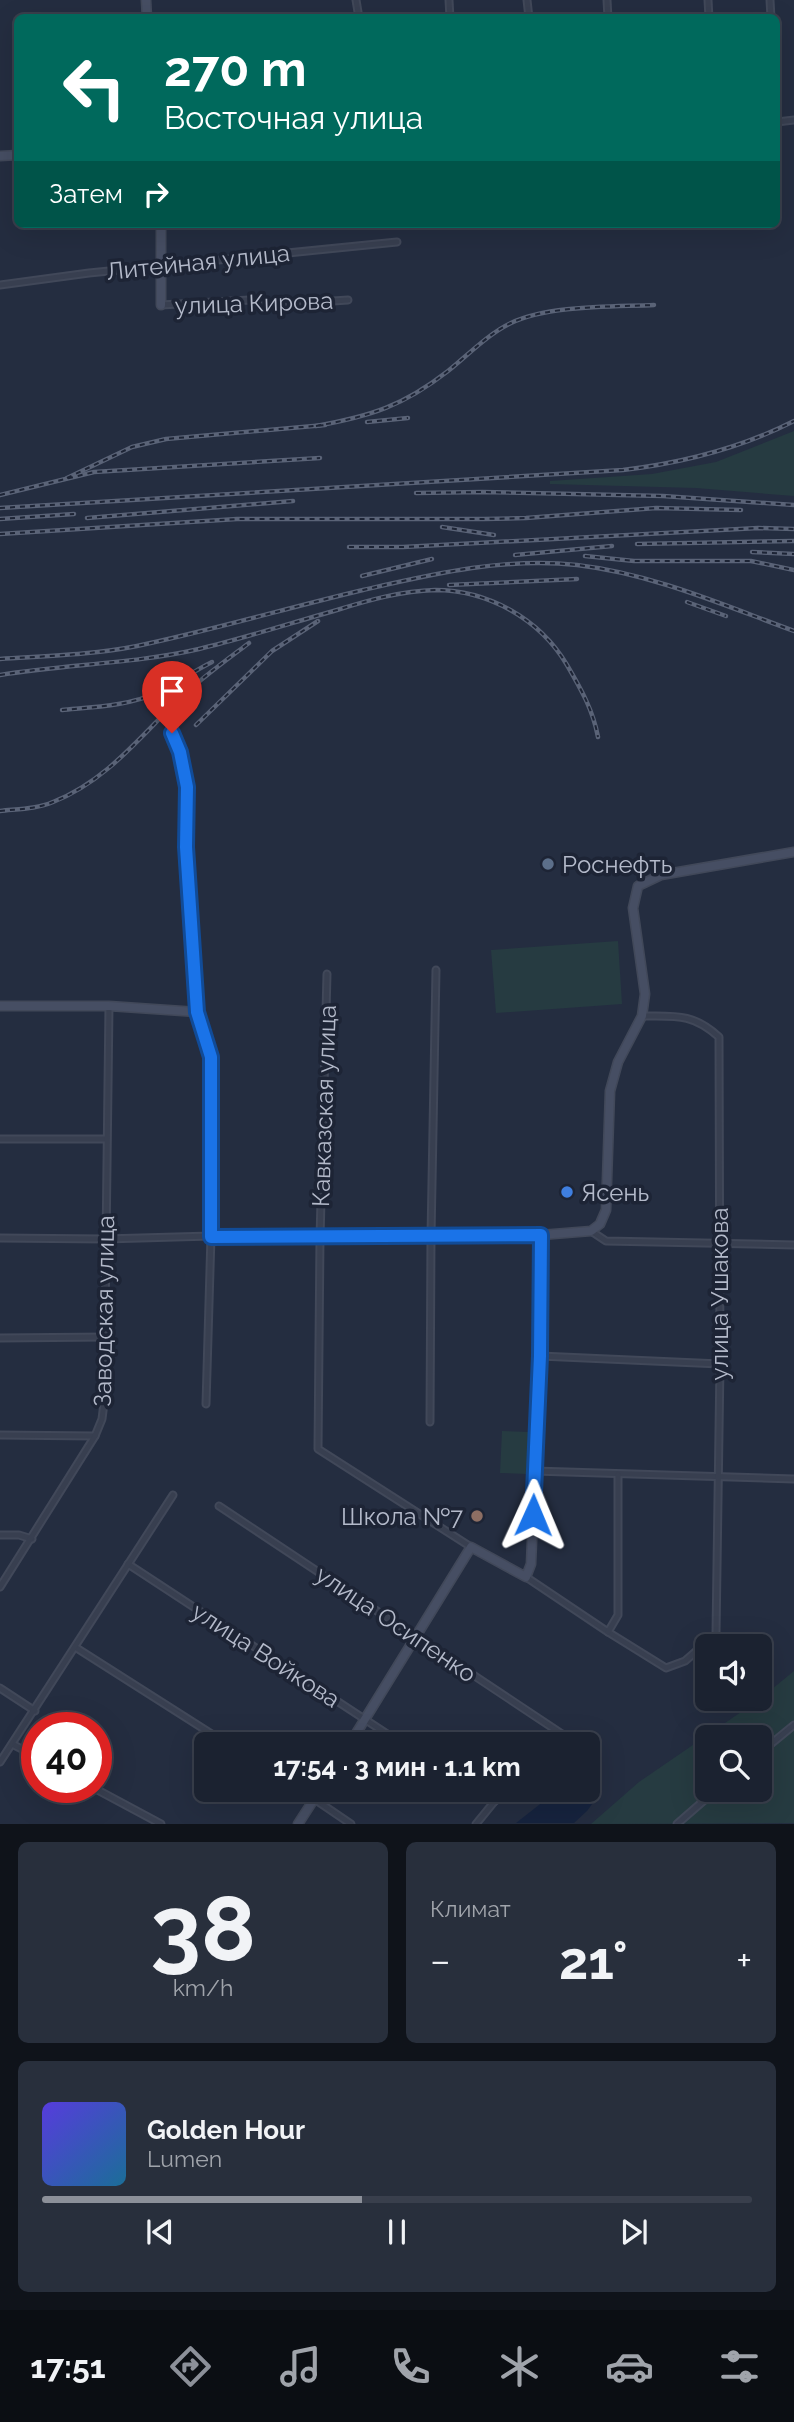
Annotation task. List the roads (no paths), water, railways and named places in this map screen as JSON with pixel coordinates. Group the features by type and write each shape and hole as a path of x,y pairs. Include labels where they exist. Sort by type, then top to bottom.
{"main road":[{"path":"161,228 161,305"},
{"path":"0,1006 109,1006 197,1012 211,1057 211,1237 541,1235 591,1231 600,1224 606,1210 610,1091 618,1062 642,1016 645,993 633,908 638,886 660,875 794,852"},
{"path":"357,1732 471,1547 526,1577 533,1559 541,1235"},
{"path":"298,1824 312,1802"}],"street":[{"name":"Литейная улица","path":"0,285 397,242"},
{"name":"улица Кирова","path":"161,305 249,300 258,306 348,300"},
{"path":"172,733 180,752 187,787 186,847 197,1012"},
{"path":"430,1422 436,971"},
{"name":"Кавказская улица","path":"327,974 318,1449 471,1547"},
{"name":"Заводская улица","path":"0,1587 95,1436 102,1419 106,1337 109,1006"},
{"name":"улица Ушакова","path":"608,1632 666,1668 685,1661 716,1634 720,1364 719,1037 705,1024 681,1016 642,1016"},
{"path":"0,1139 106,1139"},
{"path":"591,1231 606,1241 794,1245"},
{"path":"0,1238 211,1237 206,1404"},
{"path":"0,1338 106,1337"},
{"path":"540,1356 720,1364"},
{"path":"0,1435 95,1436"},
{"path":"534,1471 794,1479"},
{"path":"526,1577 608,1632 618,1615 618,1475"},
{"path":"0,1762 173,1495"},
{"name":"улица Осипенко","path":"219,1506 555,1732"},
{"path":"0,1535 19,1535 32,1539"},
{"name":"улица Войкова","path":"128,1564 384,1732"},
{"path":"75,1647 209,1732"},
{"path":"0,1688 35,1711"},
{"path":"772,1743 794,1724"},
{"path":"12,1744 21,1749"},
{"path":"112,1798 161,1824"},
{"path":"318,1802 351,1824"},
{"path":"476,1824 494,1802"},
{"path":"677,1824 702,1802"}],"water":[{"path":"543,1802 594,1802 574,1823 516,1823"}],"railway":[{"path":"316,426 354,418 401,401 432,383 494,333 526,317 581,308 654,305"},
{"path":"367,422 408,418"},
{"path":"0,508 623,470 711,453 774,431 794,421"},
{"path":"67,478 132,447 166,439 325,425"},
{"path":"0,495 94,472 320,458"},
{"path":"416,493 663,496 794,505"},
{"path":"87,518 293,501"},
{"path":"0,534 237,519 484,519 656,508 741,510"},
{"path":"0,519 74,514"},
{"path":"442,527 494,535"},
{"path":"349,547 403,547 758,528 794,529"},
{"path":"637,544 794,541"},
{"path":"515,555 612,546"},
{"path":"752,552 794,554"},
{"path":"585,556 634,561 751,561 794,570"},
{"path":"362,576 432,559"},
{"path":"0,659 86,653 137,646 416,578 469,568 523,563 577,565 633,575 794,631"},
{"path":"449,585 577,579"},
{"path":"0,675 174,654 385,597 410,592 455,591 474,595 511,610 542,634 556,649 577,683 590,709 598,737"},
{"path":"687,602 726,616"},
{"path":"196,725 272,651 318,621"},
{"path":"0,811 47,804 89,783 121,757 186,692 249,643"},
{"path":"62,710 111,705 148,697 212,662"}],"place":[{"name":"Роснефть","path":"548,864"},
{"name":"Ясень","path":"567,1192"},
{"name":"Школа №7","path":"477,1516"}]}
